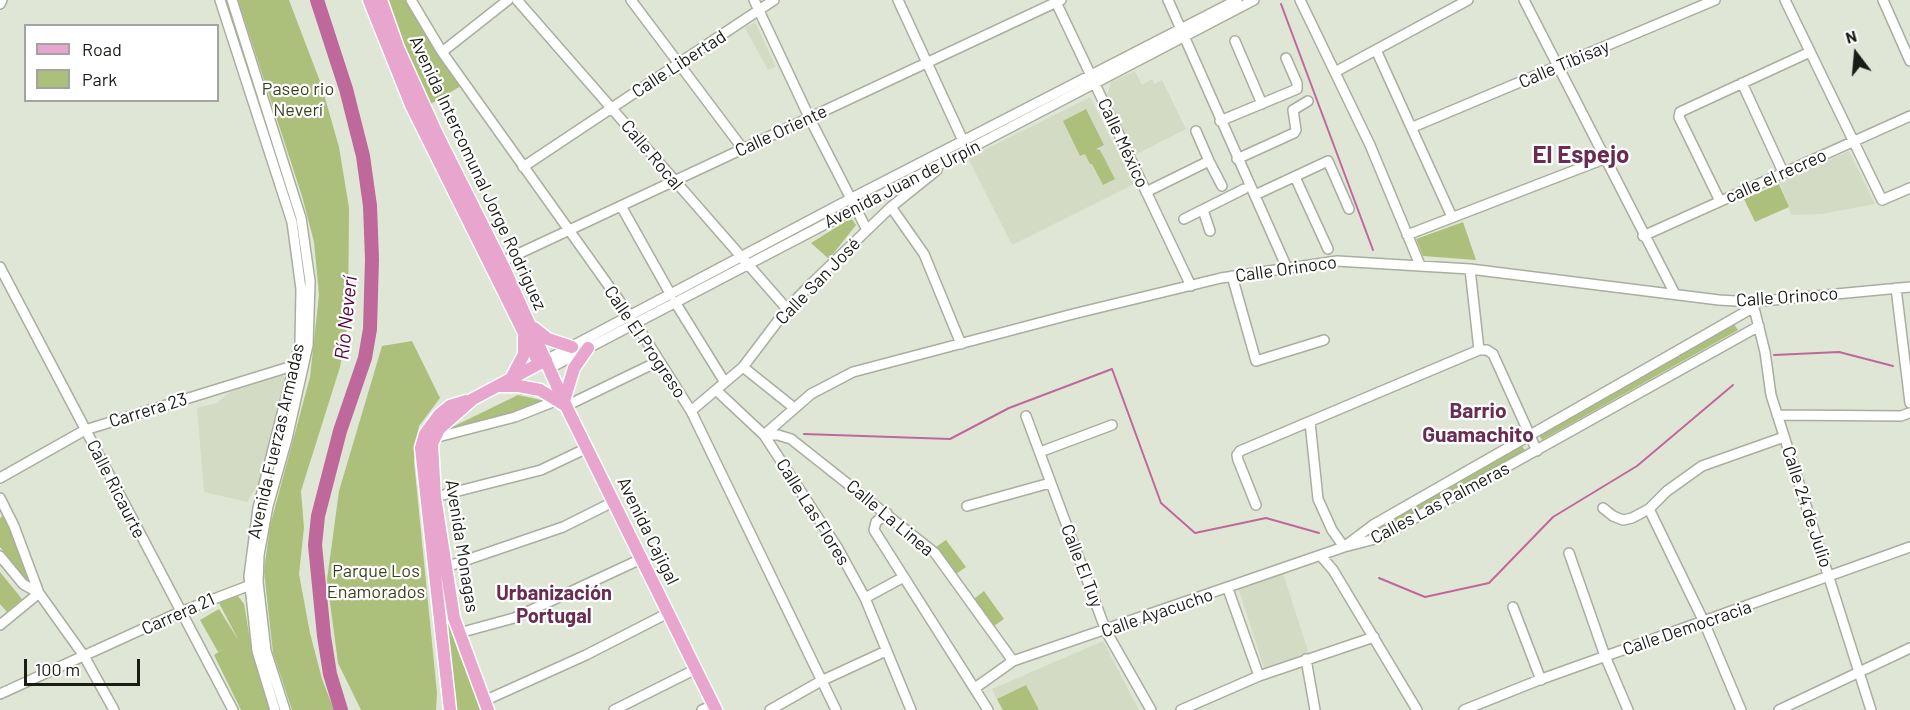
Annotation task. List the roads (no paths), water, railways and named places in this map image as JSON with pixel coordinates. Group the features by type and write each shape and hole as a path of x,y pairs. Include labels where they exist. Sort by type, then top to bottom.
{"main road":[{"name":"Avenida Intercomunal Jorge Rodriguez","path":"369,0 387,51 411,105 545,364"},
{"name":"Avenida Intercomunal Jorge Rodriguez","path":"381,0 410,77 501,262 524,324"},
{"path":"503,383 521,364 524,354 524,324 548,339 572,347"},
{"path":"503,383 530,387 563,402 574,368 588,348"},
{"name":"Avenida Monagas","path":"486,706 459,633 446,567 431,458 434,438 454,414 473,399 545,364"},
{"name":"Avenida Cajigal","path":"545,364 696,669 711,708"},
{"name":"Avenida Monagas","path":"449,708 421,448 425,434 439,415 450,406 473,399"}],"street":[{"name":"Avenida Fuerzas Armadas","path":"220,0 295,234 301,289 300,364"},
{"name":"Avenida Fuerzas Armadas","path":"232,0 306,241 311,299 300,364 256,515 254,583 257,651 275,710"},
{"name":"Calle El Progreso","path":"411,0 442,52 568,231 634,320 691,411 836,710"},
{"path":"442,52 508,0"},
{"name":"Calle Rocal","path":"517,0 787,309"},
{"path":"631,0 743,149"},
{"path":"754,0 810,119 867,230"},
{"name":"Calle Libertad","path":"523,167 680,65 774,0"},
{"path":"898,0 965,146"},
{"path":"1168,0 1287,268"},
{"name":"Avenida Juan de Urpín","path":"1182,33 1237,0"},
{"name":"Avenida Juan de Urpín","path":"545,364 588,348 673,298 1182,33 1254,0"},
{"path":"1300,0 1370,145 1420,265"},
{"path":"1335,72 1468,0"},
{"path":"1524,0 1643,236 1675,294"},
{"name":"Calle Tibisay","path":"1413,127 1715,0"},
{"path":"1785,0 1882,200 1910,188"},
{"path":"1883,0 1910,61"},
{"name":"Calle Oriente","path":"501,262 810,119 925,62 1057,1"},
{"name":"Calle México","path":"1057,1 1191,286"},
{"path":"1234,40 1262,104"},
{"path":"1376,50 1452,217"},
{"path":"1720,201 1679,117 1680,111 1810,52"},
{"path":"1221,121 1297,89 1297,82 1286,58"},
{"path":"1742,83 1783,172"},
{"path":"1237,159 1294,133 1296,130 1293,110 1308,101"},
{"name":"calle el recreo","path":"1643,236 1910,116"},
{"path":"1197,131 1222,186"},
{"name":"Avenida Juan de Urpín","path":"853,204 953,158 965,146"},
{"name":"Calle San José","path":"691,411 742,367 787,309 867,230 891,207 953,158"},
{"path":"1407,235 1604,159"},
{"path":"1146,192 1209,161"},
{"path":"1255,195 1328,162 1349,209"},
{"path":"1295,177 1328,249"},
{"path":"1184,219 1244,189"},
{"path":"621,206 673,298 724,381"},
{"path":"891,207 924,254 962,344"},
{"path":"1203,210 1210,231"},
{"name":"Calle Orinoco","path":"764,435 811,394 853,372 1232,276 1337,261 1470,269 1753,305 1910,287"},
{"name":"Calle Ricaurte","path":"0,267 233,710"},
{"path":"1470,269 1479,350"},
{"path":"1232,276 1256,362 1324,340"},
{"path":"1777,415 1901,416 1910,409 1896,288"},
{"name":"Calle 24 de Julio","path":"1753,305 1759,326 1767,378 1777,415 1871,710"},
{"name":"Calles Las Palmeras","path":"1344,547 1373,525 1753,305"},
{"name":"Avenida Juan de Urpín","path":"545,364 572,347 634,320"},
{"name":"Calles Las Palmeras","path":"1344,547 1380,538 1759,326"},
{"path":"1256,505 1237,455 1240,451 1479,350 1487,350 1493,354 1538,451"},
{"path":"434,438 516,417 563,402 659,361"},
{"name":"Carrera 23","path":"0,478 85,430 300,364"},
{"path":"742,367 793,408"},
{"name":"Calle Las Flores","path":"716,390 764,435 837,547 865,598 911,710"},
{"name":"Calle El Tuy","path":"1026,416 1106,630 1151,710"},
{"path":"1310,422 1318,499 1332,530 1344,547"},
{"path":"1040,452 1112,425"},
{"name":"Calle La Linea","path":"764,435 778,435 791,439 935,554 1013,661"},
{"path":"1603,508 1623,520 1649,509 1667,491 1702,466 1784,437"},
{"path":"435,497 541,470 587,448"},
{"path":"967,506 1050,483"},
{"path":"0,498 3,512 39,593 84,656 114,710"},
{"path":"446,567 554,531 613,502"},
{"path":"1649,509 1704,622 1742,710"},
{"path":"886,513 876,522 874,530 902,578 988,710"},
{"name":"Calle Ayacucho","path":"975,688 1013,661 1228,589 1344,547"},
{"name":"Calle Democracia","path":"1464,710 1605,656 1830,578 1910,547"},
{"path":"1569,553 1605,656 1628,710"},
{"path":"1322,555 1417,710"},
{"path":"0,556 23,584 39,593"},
{"path":"459,633 513,618 641,559"},
{"path":"865,598 902,578"},
{"name":"Avenida Fuerzas Armadas","path":"254,583 266,651 285,710"},
{"name":"Carrera 21","path":"0,694 180,612 254,583"},
{"path":"1228,589 1259,676"},
{"path":"0,625 39,593"},
{"path":"1513,607 1541,680"},
{"path":"486,706 668,613"},
{"path":"1181,710 1259,676 1374,637"},
{"path":"1779,710 1910,648"},
{"path":"770,710 821,681 886,651"},
{"path":"1306,659 1314,710"},
{"path":"614,710 696,669"}],"waterway":[{"name":"Río Neverí","path":"317,0 346,89 363,156 370,206 372,259 370,329 365,358 340,431 318,516 315,545 324,636 330,674 341,710"},
{"path":"1281,4 1373,250"},
{"path":"1774,355 1839,352 1893,366"},
{"path":"804,434 950,439 1009,408 1112,369 1161,503 1195,533 1266,518 1319,533"},
{"path":"1379,578 1425,597 1489,583 1553,517 1637,466 1733,385"}],"district":[{"name":"El Espejo","path":"1581,155"},
{"name":"Barrio Guamachito","path":"1478,423"},
{"name":"Urbanización Portugal","path":"554,604"}],"park label":[{"name":"Paseo rio Neverí","path":"298,100"},
{"name":"Parque Los Enamorados","path":"376,581"}]}
